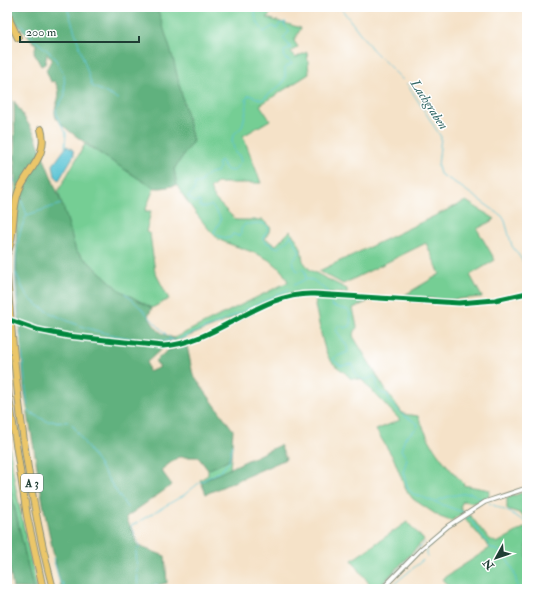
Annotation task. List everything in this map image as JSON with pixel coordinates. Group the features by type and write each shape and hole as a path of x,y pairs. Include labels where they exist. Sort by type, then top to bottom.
{"highway":[{"path":"7,7 10,21 18,38"},
{"path":"7,254 10,248 11,227 17,195 22,184 37,162 43,148 41,129"},
{"name":"A 3","path":"7,276 15,376 23,435 53,589"},
{"name":"A 3","path":"7,385 26,509 43,589"}],"street":[{"path":"7,319 30,328 68,336 152,346 171,345 219,329 285,296 304,294 329,295 459,303 495,300 527,292"},
{"path":"382,589 422,548 448,526 485,502 527,488"}],"green space":[{"path":"9,7 157,7 173,58 193,141 174,169 177,185 161,188 153,187 101,154 61,124 56,118 55,113 59,92 54,81 51,82 46,70 52,59 47,54 45,64 41,66 34,53 36,45 14,22"},
{"path":"157,7 275,7 267,18 301,28 294,41 298,47 291,52 295,58 307,52 309,74 260,105 270,120 243,136 261,183 217,183 210,189 215,199 236,220 263,220 271,228 265,239 276,245 290,231 301,248 303,261 310,270 347,289 347,293 296,292 277,297 229,320 174,342 174,338 288,282 283,273 268,259 229,244 216,237 197,214 177,185 174,169 193,141"},
{"path":"14,101 34,133 65,212 76,251 121,291 152,308 148,316 153,324 161,333 174,338 147,362 149,372 160,367 155,361 168,350 187,346 193,375 233,430 231,458 208,470 198,457 178,457 161,470 172,485 126,517 138,546 165,556 167,583 141,589 61,589 44,509 24,389 17,287"},
{"path":"85,144 154,188 145,211 151,211 146,232 150,234 155,272 169,299 152,308 121,291 76,251 58,191"},
{"path":"466,201 495,219 477,229 495,260 470,275 482,297 446,300 403,296 440,274 426,243 343,284 319,271"},
{"path":"316,298 367,302 353,308 357,327 353,336 385,389 403,414 418,416 437,453 464,484 463,485 490,490 488,498 474,503 463,501 460,507 464,513 451,521 440,517 413,499 406,490 394,459 376,430 400,420 362,380 350,378 330,360 321,334 315,306"},
{"path":"7,430 16,490 37,589 33,589 10,488 7,470"},
{"path":"280,445 286,459 206,494 201,482"},
{"path":"231,458 230,469 201,482 200,480 208,475 208,470"},
{"path":"7,470 33,589 13,588 7,554"},
{"path":"527,491 527,519 519,513 507,509 507,498"},
{"path":"470,515 488,538 497,543 527,526 527,589 451,589 442,579 490,548 465,519"},
{"path":"407,522 424,540 377,589 373,589 352,560"}],"water":[{"path":"67,146 73,150 74,155 59,180 55,176 53,165"}],"waterway":[{"path":"67,7 92,86 118,99"},
{"path":"260,7 255,11 255,14 264,32 273,26 277,29 280,23 286,22 284,25 290,31 283,38 291,48 284,51 285,59 289,60 292,64 285,67 285,78 282,84 262,100 249,95 246,99 247,107 242,127 233,135 232,141 235,153 239,155 241,161 234,171 227,170 220,160 218,164 220,167 216,172 206,175 200,183 195,183 194,190 188,197 194,202 200,201 200,207 208,207 211,205 221,220 214,232 221,237 230,238 233,234 238,236 241,234 241,229 245,224 258,223 264,224 269,229 264,235 264,241 278,248 288,240 291,235 300,252 292,262 297,271 302,269 305,271 306,279 313,280 327,291 327,293"},
{"name":"Lachgraben","path":"340,7 372,49 408,85 441,137 438,166 440,174 454,182 502,216 505,221 512,246 527,267"},
{"path":"19,21 32,38 53,55 64,74 65,95 56,110 58,119 66,133 65,147"},
{"path":"11,96 12,176 15,183"},
{"path":"18,321 15,281 16,253 18,240 27,215 21,199"},
{"path":"27,215 61,204"},
{"path":"16,273 24,291 31,300 61,318 99,332 140,340 175,340"},
{"path":"294,285 306,279"},
{"path":"179,339 214,325 289,289"},
{"path":"125,293 172,340"},
{"path":"328,296 332,306 348,310 350,313 351,326 344,328 341,325 338,326 336,330 347,346 348,352 333,358 333,360 341,366 352,364 355,373 362,379 365,380 374,376 377,380 378,390 388,395 389,402 403,415 418,424 417,428 405,438 401,450 407,459 403,472 408,489 413,494 465,513"},
{"path":"19,324 28,411 46,421 68,422"},
{"path":"72,424 128,509"},
{"path":"138,589 136,551 140,546 131,526 184,495 199,483 222,470 229,461 232,444"},
{"path":"437,501 444,498 471,493 483,500"},
{"path":"489,503 513,514 527,523"},
{"path":"427,557 427,548 447,530 468,516 491,548 499,551 506,558 514,571 518,589"},
{"path":"379,589 425,542"},
{"path":"53,558 60,583 63,583 64,589"},
{"path":"388,589 423,560"},
{"path":"145,589 157,584"}],"cycle path":[{"path":"7,319 38,330 68,336 163,346 183,343 202,336 257,308 276,300 295,295 315,294 459,303 495,300 527,293"}]}
